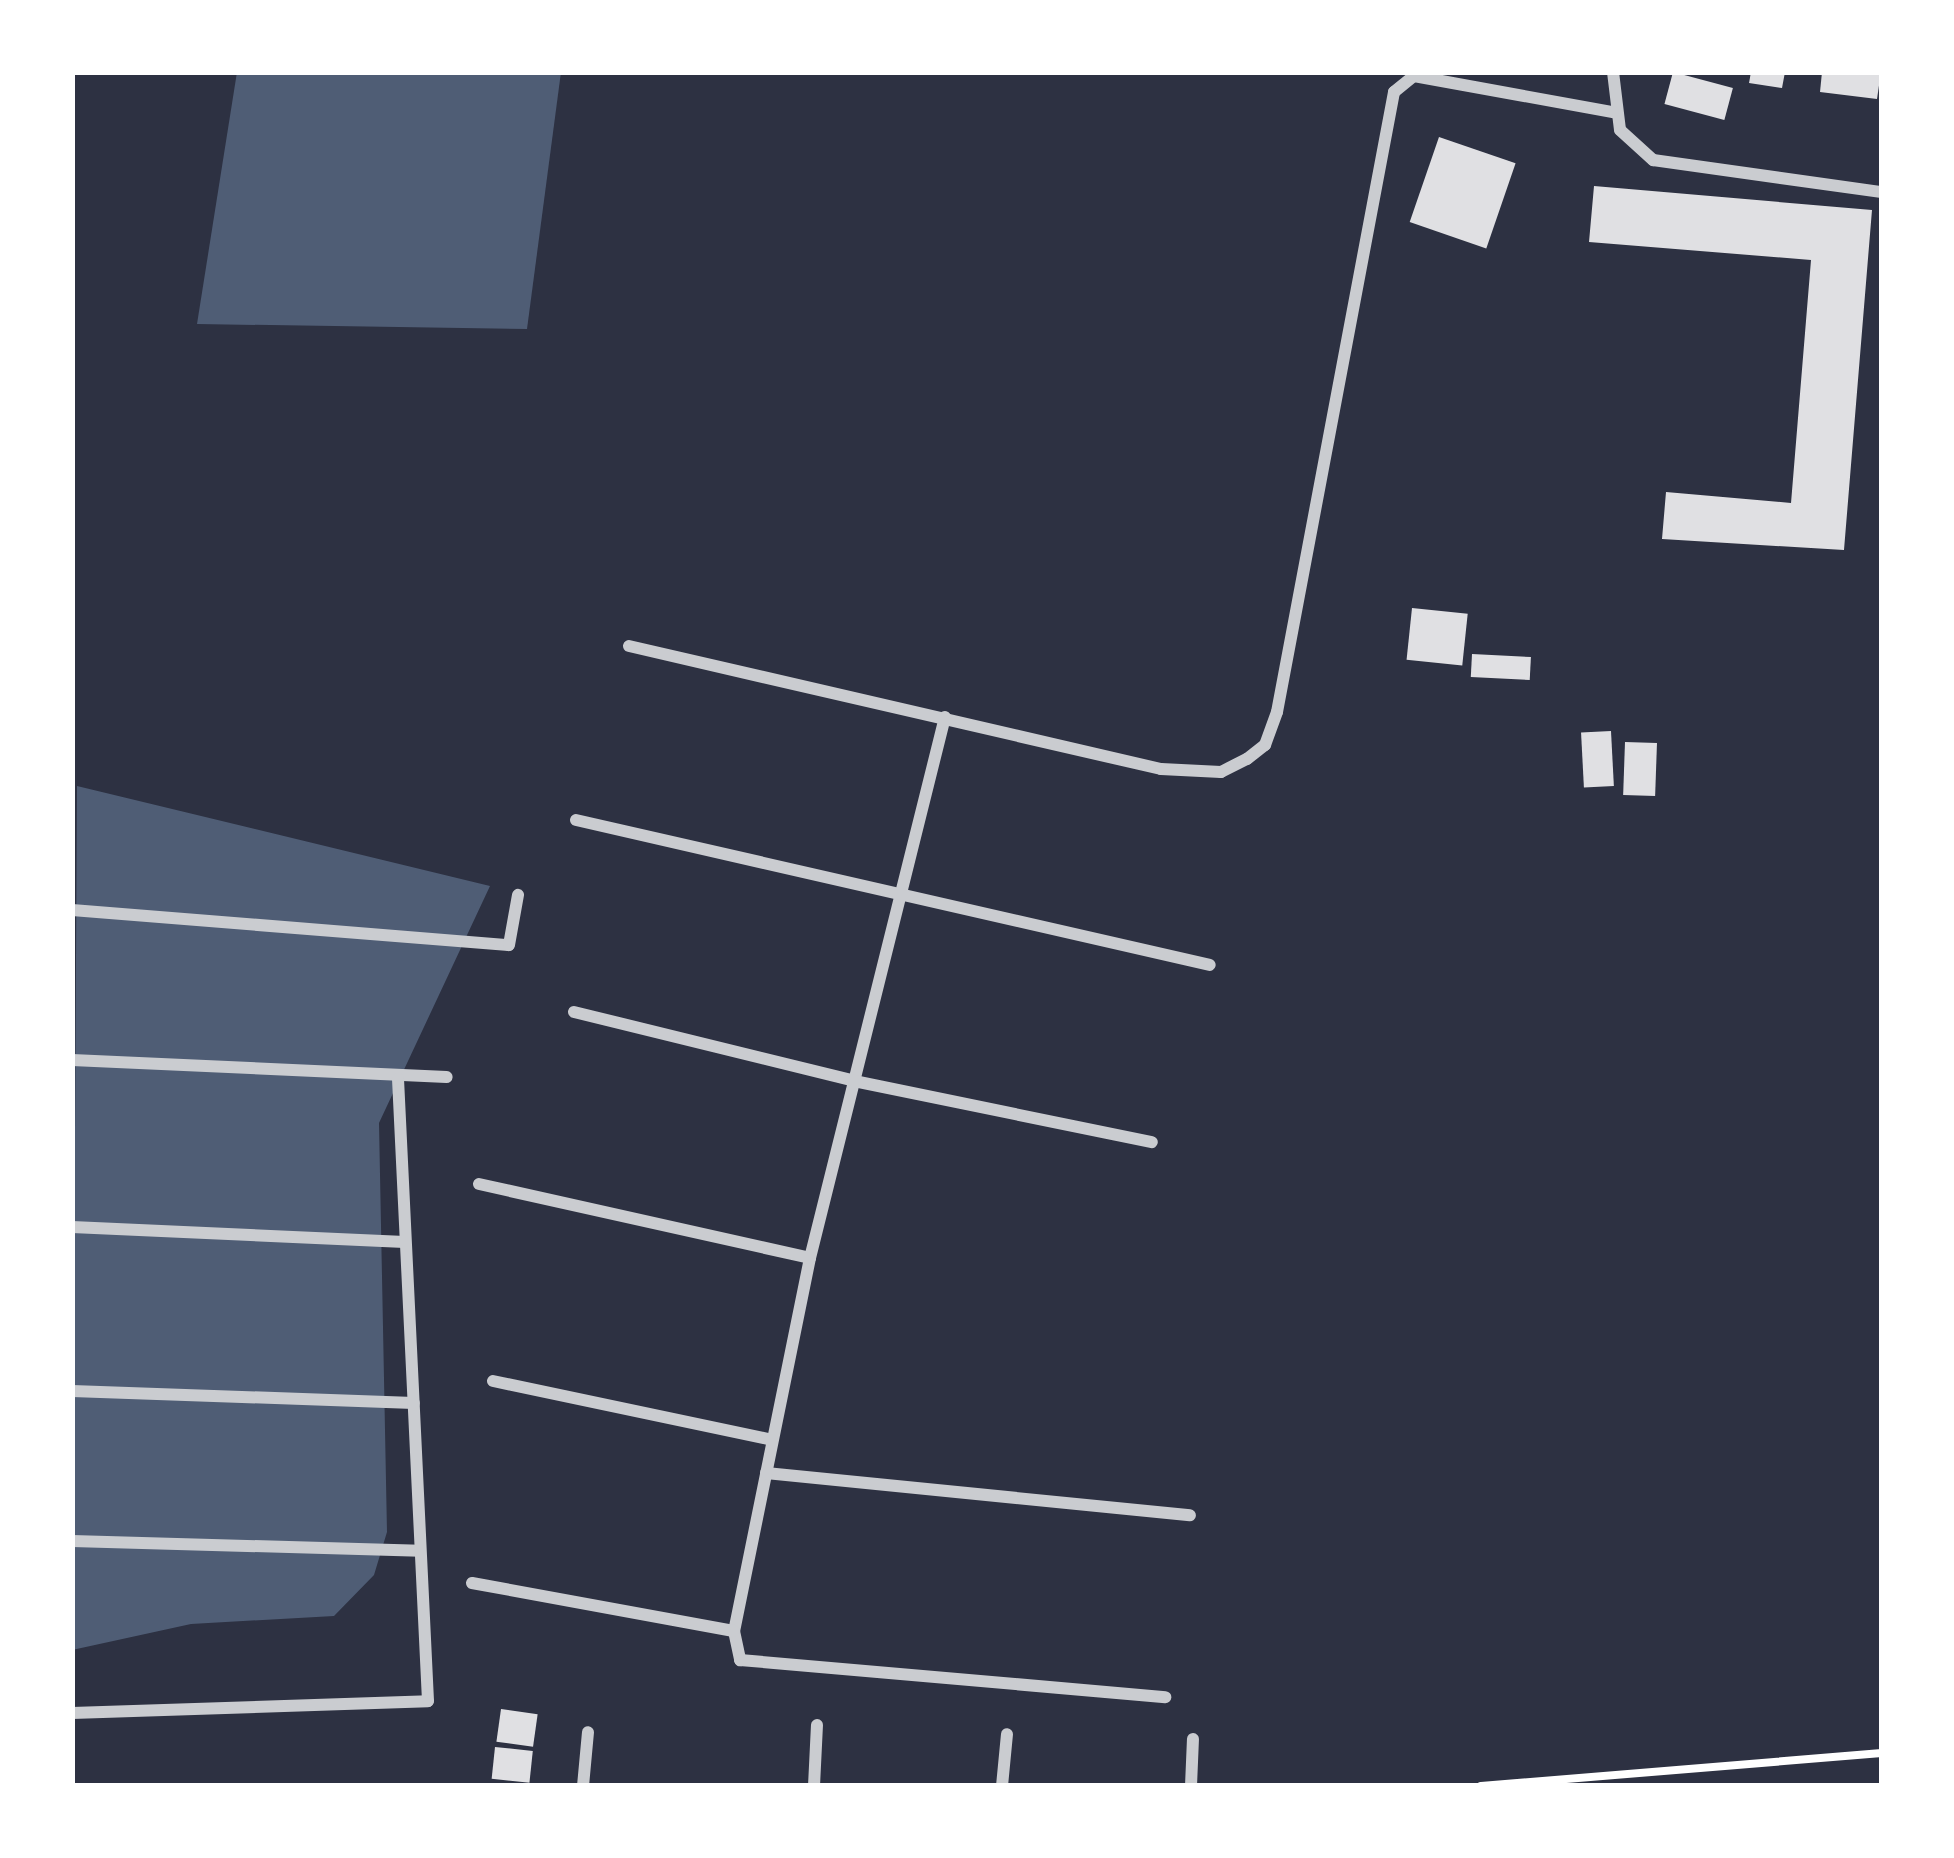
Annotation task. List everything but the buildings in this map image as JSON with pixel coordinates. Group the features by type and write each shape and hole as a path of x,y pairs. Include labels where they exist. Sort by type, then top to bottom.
{"street":[{"path":"1613,72 1613,112 1620,130 1653,160 1882,192"},
{"path":"629,646 1161,769 1221,772 1265,745 1394,92 1414,76 1613,112"},
{"path":"945,717 810,1258 734,1631 740,1660 1166,1696"},
{"path":"576,820 1210,965"},
{"path":"72,910 509,944 518,895"},
{"path":"574,1012 854,1082 1152,1142"},
{"path":"72,1060 398,1079 447,1077"},
{"path":"72,1713 428,1701 398,1079"},
{"path":"479,1184 810,1258"},
{"path":"72,1227 405,1242"},
{"path":"493,1382 772,1440"},
{"path":"72,1391 413,1403"},
{"path":"766,1473 1190,1515"},
{"path":"72,1540 420,1551"},
{"path":"472,1583 734,1631"},
{"path":"814,1786 817,1725"},
{"path":"583,1786 588,1732"},
{"path":"1003,1786 1007,1734"},
{"path":"1191,1786 1193,1739"}],"path":[{"path":"1480,1786 1882,1753"}],"water":[{"path":"237,72 561,72 527,329 197,324"},
{"path":"77,786 490,886 379,1123 387,1532 374,1575 334,1616 191,1624 72,1650"}]}
